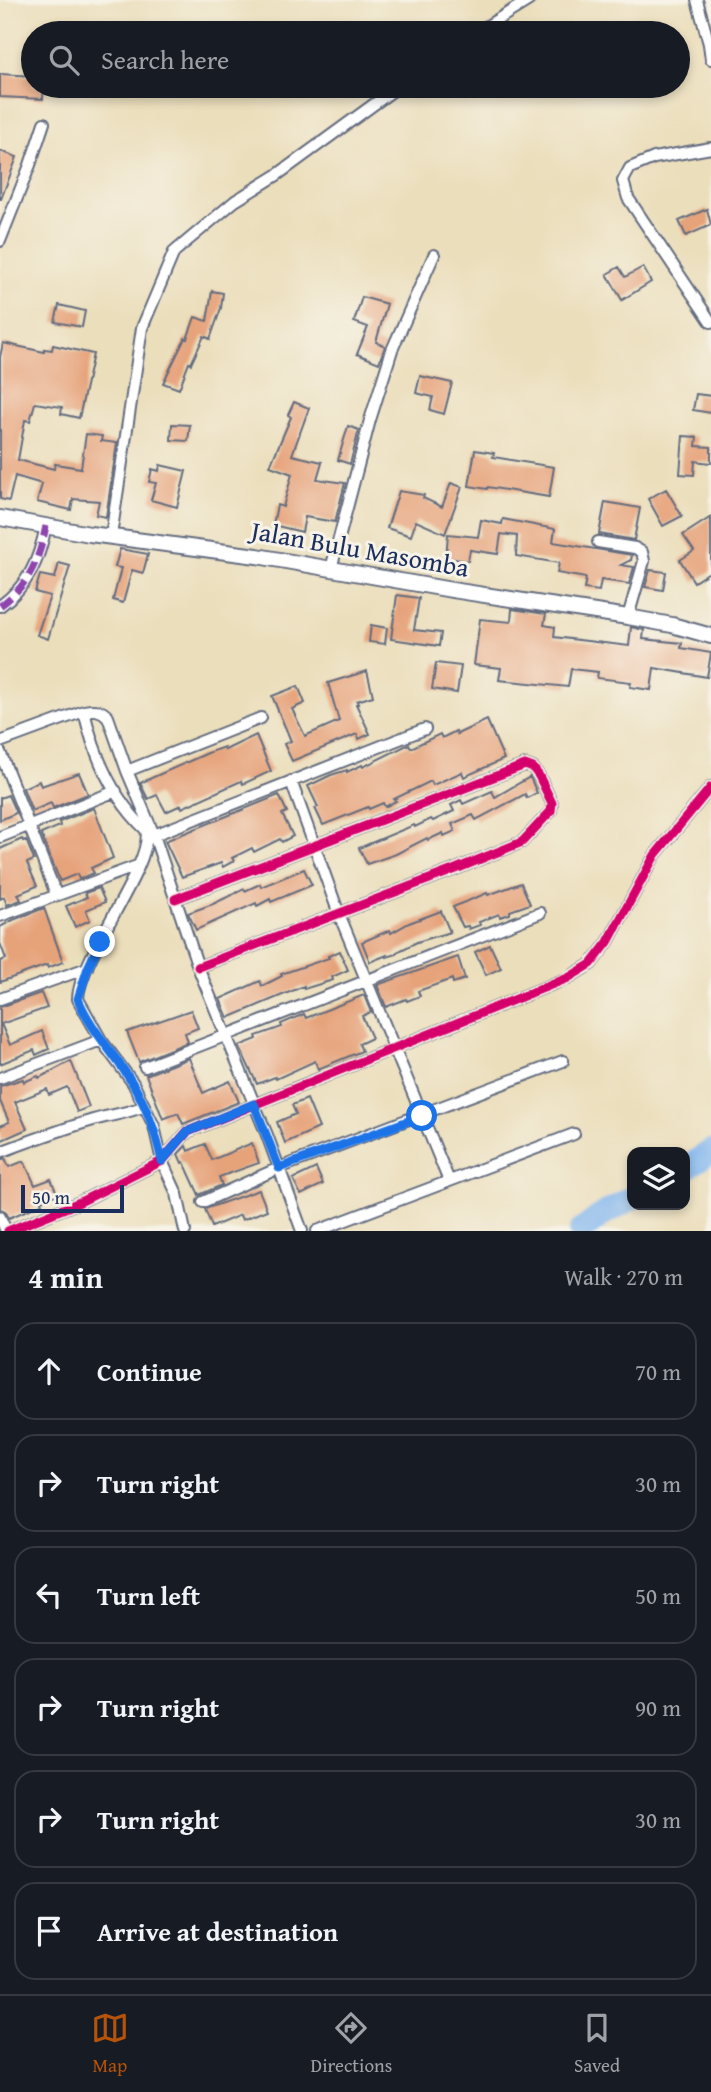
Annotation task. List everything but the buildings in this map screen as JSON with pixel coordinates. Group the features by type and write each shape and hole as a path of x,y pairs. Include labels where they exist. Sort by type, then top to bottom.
{"street":[{"path":"495,21 529,0"},
{"path":"698,0 711,59"},
{"path":"111,536 142,328 174,252 235,201 383,98"},
{"path":"0,241 44,123"},
{"path":"711,149 654,158 629,168 623,181 628,198 711,321"},
{"path":"331,569 370,420 392,350 434,255"},
{"name":"Jalan Bulu Masomba","path":"0,518 708,631"},
{"path":"0,606 24,585 41,549 46,526"},
{"path":"598,542 635,548 642,552 644,561 628,617"},
{"path":"0,742 83,711 103,711 108,717 153,835 198,967 303,1231"},
{"path":"83,711 96,755 116,791 148,836 137,866 88,968 78,999 101,1040 133,1083 155,1126 162,1161 177,1194 185,1231"},
{"path":"127,771 261,718"},
{"path":"153,835 425,729"},
{"path":"0,752 56,894"},
{"path":"175,900 525,765 533,768 539,776 552,803 547,817 522,842 198,967"},
{"path":"291,781 339,914 449,1181"},
{"path":"0,1217 7,1231 80,1202 162,1161 187,1132 568,978 591,964 608,942 656,855 711,787"},
{"path":"0,837 116,791"},
{"path":"0,916 137,866"},
{"path":"145,1068 540,913"},
{"path":"0,999 88,968"},
{"path":"0,1078 101,1040"},
{"path":"204,1202 279,1168 563,1061"},
{"path":"0,1153 63,1129 144,1106"},
{"path":"317,1231 574,1134"}],"waterway":[{"path":"690,1166 711,1151"},
{"path":"581,1231 627,1201"}],"marked path":[{"path":"0,606 18,589 31,571 46,526"}],"cycle path":[{"path":"175,899 525,765 533,768 539,776 552,803 551,811 522,842 198,967"},
{"path":"8,1231 80,1202 162,1161 187,1132 568,978 591,964 608,942 655,855 711,787"}],"route":[{"path":"100,942 78,993 78,999 101,1040 133,1083 155,1126 162,1161 187,1132 254,1104 279,1168 422,1116"}]}
